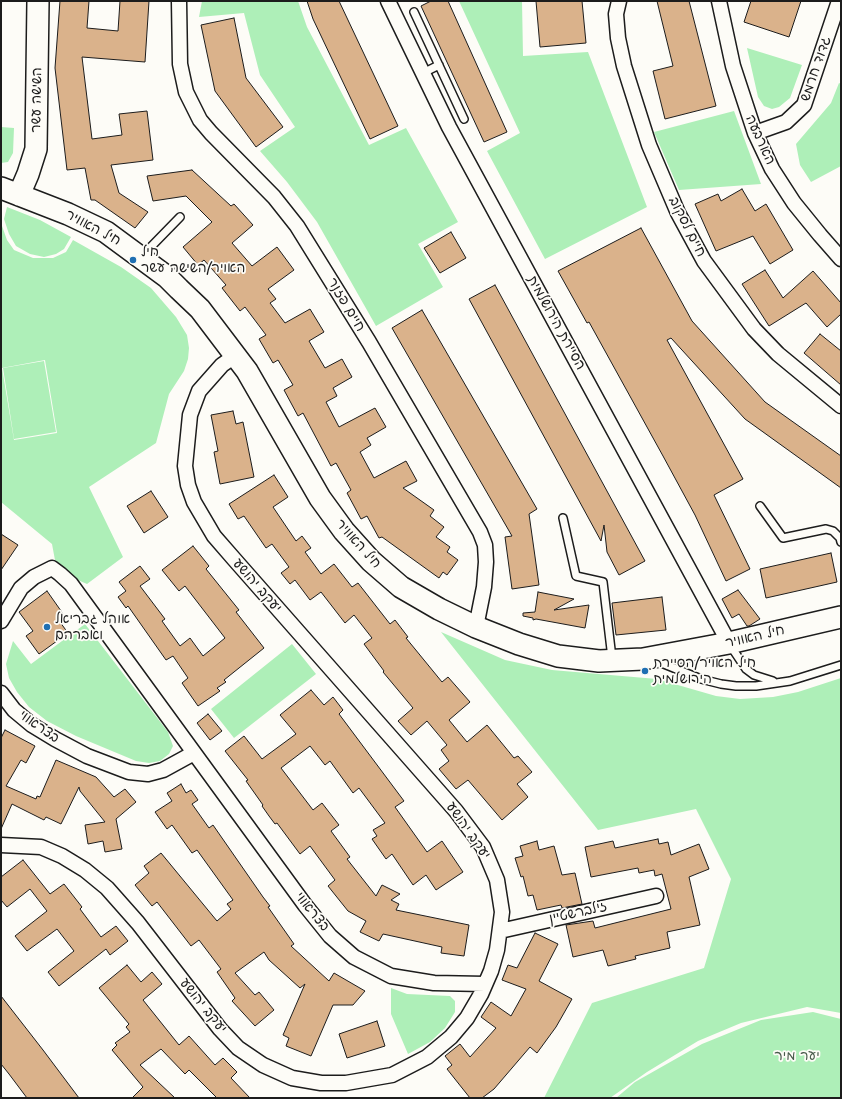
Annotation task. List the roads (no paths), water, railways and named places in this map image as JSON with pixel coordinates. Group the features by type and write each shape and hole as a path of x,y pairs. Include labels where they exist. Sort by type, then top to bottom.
{"street":[{"name":"השישה עשר","path":"10,192 28,174 36,149 38,1"},
{"name":"חיים פזנר","path":"179,1 180,64 186,92 200,120 274,197 297,226 368,342 480,532 485,545 486,562 484,587 476,627"},
{"name":"הסיירת הירושלמית","path":"388,1 449,127 729,643"},
{"name":"חיים לסקוב","path":"619,1 616,14 618,38 624,66 650,145 678,213 704,261 754,329 778,354 841,406"},
{"name":"הארבעה","path":"719,1 733,66 755,133 772,169 794,203 840,256"},
{"name":"גדוד חרמש","path":"755,133 786,122 804,105 838,1"},
{"name":"חיל האוויר","path":"10,192 68,214 106,232 167,277 200,309 251,378 320,498 344,531 371,562 401,587 439,609 476,627 519,644 558,656 599,661 647,658 729,643 841,617"},
{"name":"יעקב יהושע","path":"1,845 41,847 62,856 85,870 107,888 138,923 220,1029 238,1048 263,1065 292,1078 321,1083 346,1083 392,1075 414,1065 452,1037 467,1018 485,984 497,950 502,912 497,880 483,848 456,811 214,536 194,502 185,466 190,415 199,391 222,365 236,356"},
{"name":"בצראווי","path":"1,621 21,588 34,577 52,568 71,584 305,905 330,936 354,957 376,970 405,980 434,983 485,984"},
{"name":"בצראווי","path":"1,693 14,710 32,725 87,756 129,772 148,774 163,770 194,753"},
{"name":"זילברשטיין","path":"500,931 656,896"}],"lane":[{"path":"414,12 464,119"},
{"path":"422,73 439,65"},
{"path":"141,257 180,217"},
{"path":"760,506 783,538 826,529 833,532 841,542"},
{"path":"563,518 576,576 603,582 612,661"},
{"path":"729,643 740,661 754,675 766,680 779,682"},
{"path":"647,658 721,684 756,686 790,681 841,665"}],"place":[{"name":"חיל האויר/השישה עשר","path":"133,260"},
{"name":"אוהל גבריאל ואברהם","path":"47,627"},
{"name":"חיל האויר/הסיירת הירושלמית","path":"645,671"}],"park label":[{"name":"יער מיר","path":"797,1056"}]}
